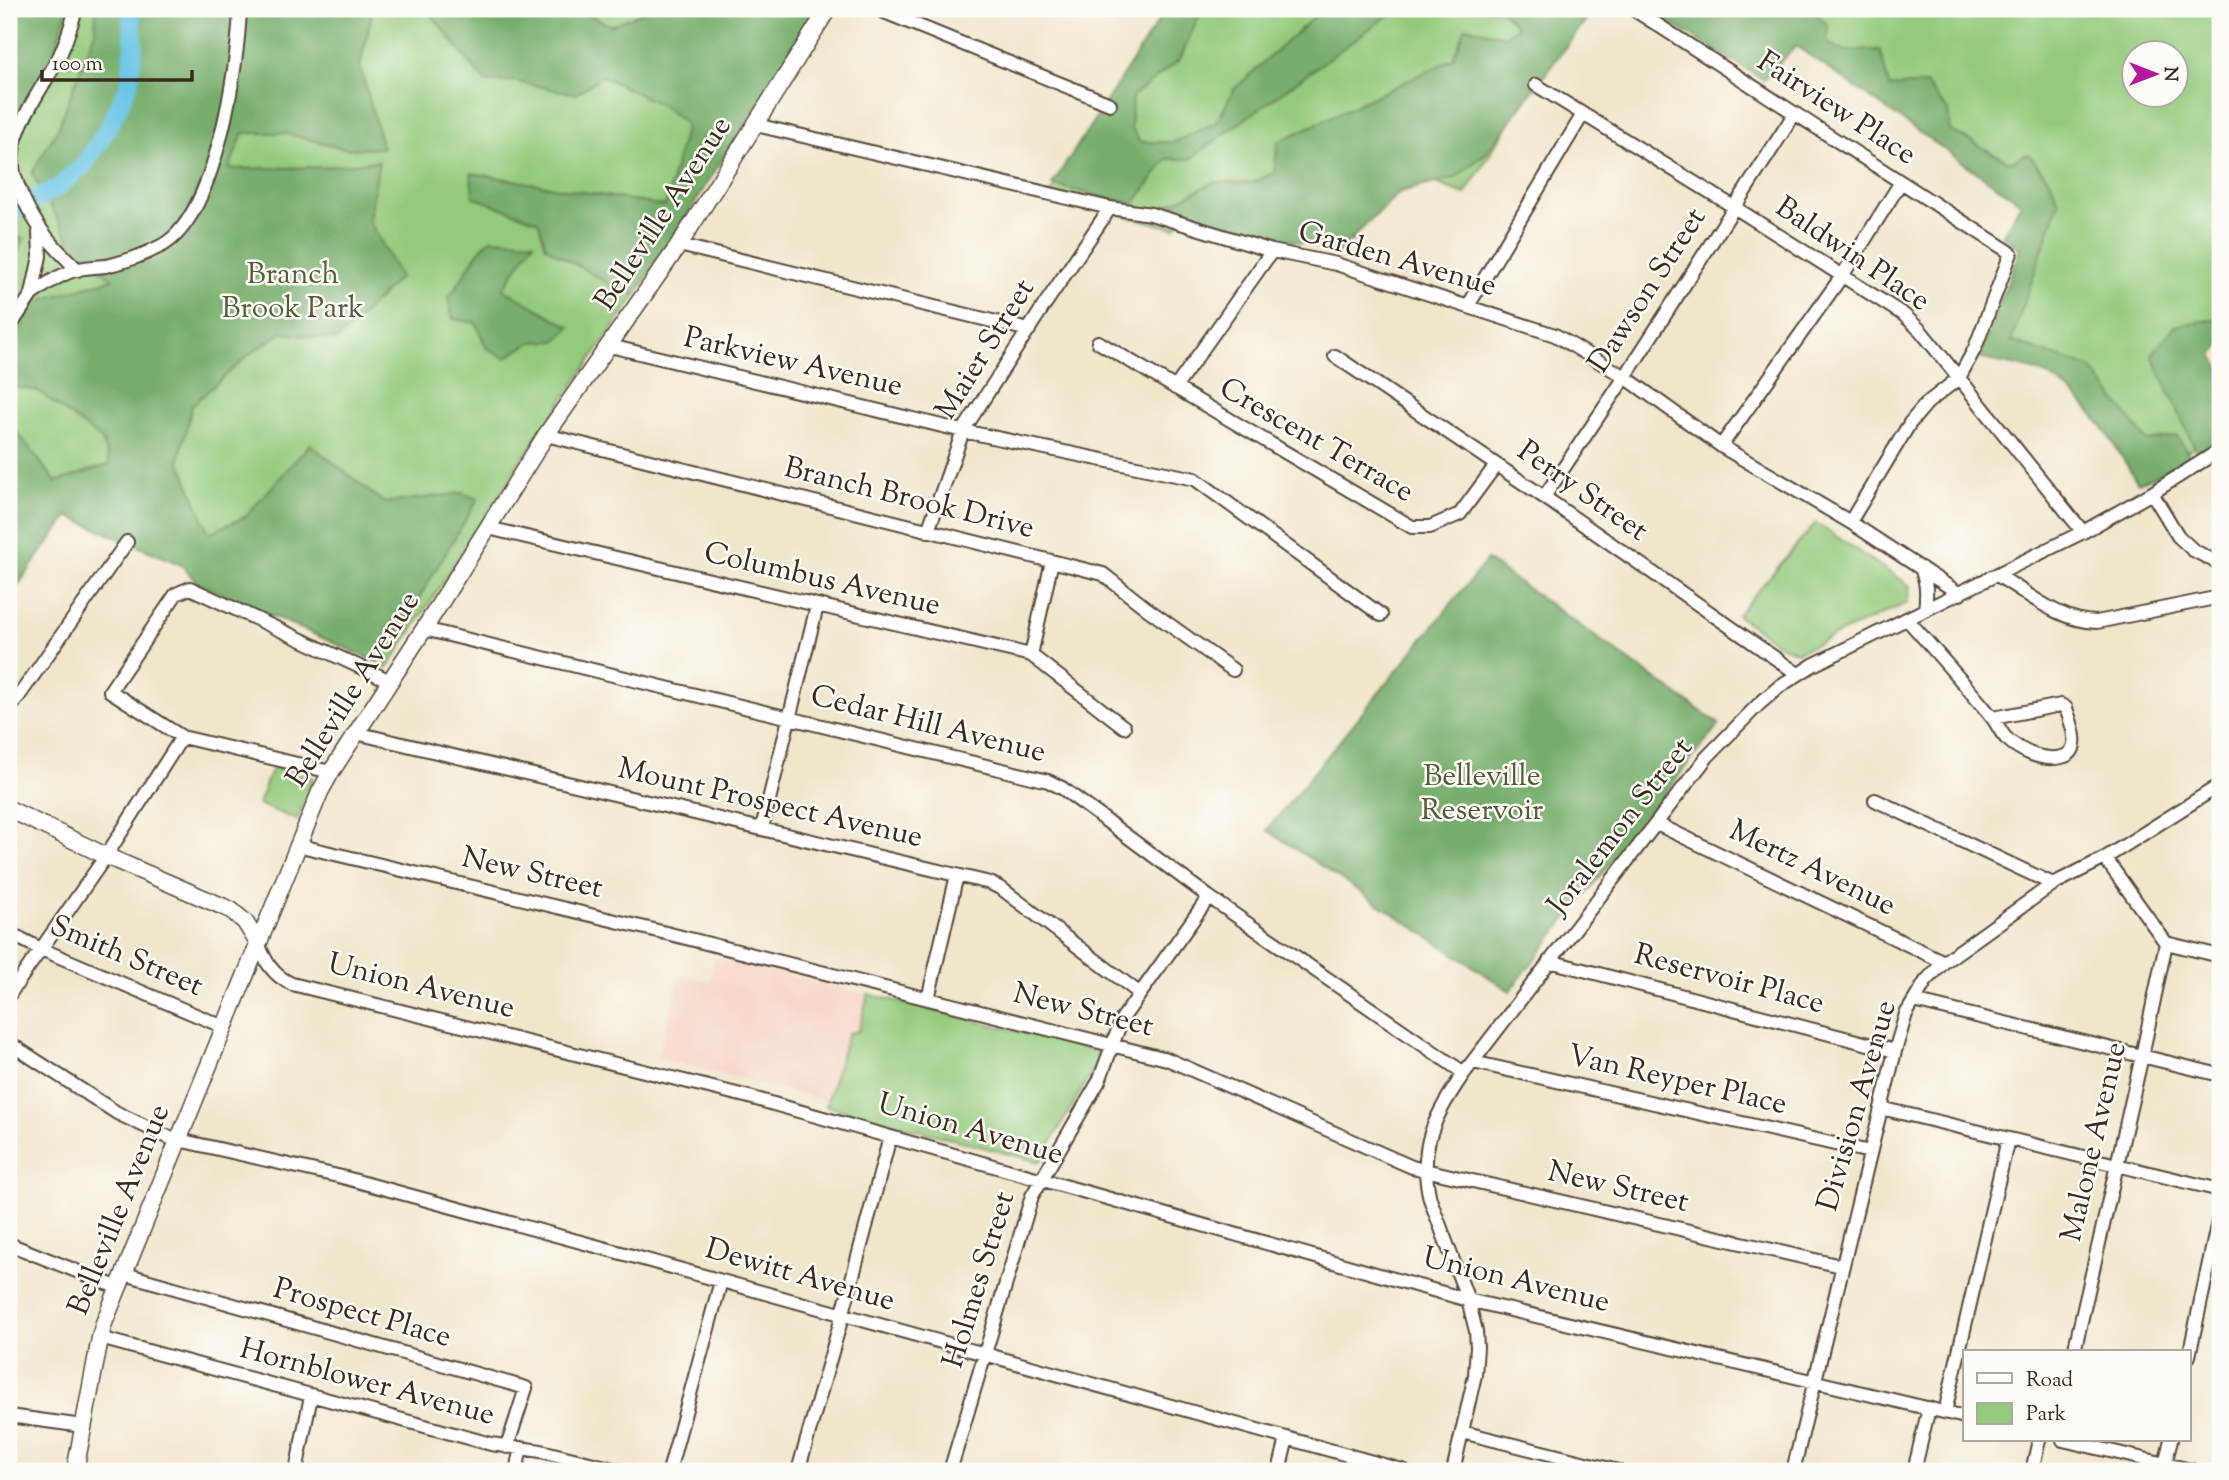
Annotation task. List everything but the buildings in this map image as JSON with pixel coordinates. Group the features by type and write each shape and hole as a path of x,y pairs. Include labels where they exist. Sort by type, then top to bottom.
{"main road":[{"name":"Belleville Avenue","path":"78,1471 83,1426 100,1338 297,845 331,772 546,435 679,245 828,9"},
{"name":"Union Avenue","path":"9,809 106,856 231,910 245,922 258,943"}],"street":[{"path":"76,9 69,35 57,62 23,122 14,146 12,165 17,183 38,228 78,270"},
{"path":"32,294 53,280 78,270 105,266 137,256 171,239 186,222 211,168 230,99 238,51 240,9"},
{"path":"877,9 1110,104"},
{"name":"Fairview Place","path":"1633,9 2011,253 1975,348 1959,378"},
{"name":"Baldwin Place","path":"1535,85 1734,207 1913,323 2082,532"},
{"name":"Dawson Street","path":"1544,497 1625,377 1795,113"},
{"path":"1468,306 1583,114"},
{"name":"Garden Avenue","path":"756,125 1110,208 1151,214 1272,251 1336,264 1555,335 1625,377 1721,446 1850,522 1960,594"},
{"path":"1721,446 1842,276 1901,182"},
{"name":"Maier Street","path":"928,531 963,431 1110,208"},
{"path":"9,328 32,294 40,256 38,228"},
{"path":"679,245 1029,330"},
{"path":"1175,388 1272,251"},
{"name":"Crescent Terrace","path":"1098,342 1404,523 1418,528 1430,527 1460,514 1496,465"},
{"name":"Parkview Avenue","path":"610,346 963,431 1195,480 1381,615"},
{"name":"Perry Street","path":"1335,356 1798,674"},
{"path":"1850,522 1918,412 1959,378"},
{"name":"Branch Brook Drive","path":"546,435 1103,574 1233,670"},
{"name":"Joralemon Street","path":"1453,1471 1477,1354 1475,1320 1430,1199 1425,1170 1426,1149 1433,1125 1464,1073 1707,757 1758,705 1798,674 2082,532 2152,493 2220,450"},
{"path":"2152,493 2185,544 2220,564"},
{"name":"Columbus Avenue","path":"488,528 1031,655 1124,727"},
{"path":"9,710 127,542"},
{"path":"1031,655 1052,561"},
{"path":"1920,568 1927,584 1925,610"},
{"path":"1997,575 2065,616 2087,622 2220,597"},
{"path":"331,772 182,737 110,691 176,594 190,588 390,681"},
{"path":"762,828 817,606"},
{"path":"1907,619 1993,718 2004,737 2043,759 2062,757 2074,748 2066,708 2061,705 1993,718"},
{"name":"Cedar Hill Avenue","path":"424,629 1048,781 1062,788 1209,897 1464,1073"},
{"name":"Mount Prospect Avenue","path":"356,733 989,883 1002,889 1139,993"},
{"path":"9,995 106,856 182,737"},
{"name":"Division Avenue","path":"1793,1471 1895,1051 1906,1014 1926,981 1944,962 2053,884 2105,858 2220,785"},
{"path":"1875,800 2053,884"},
{"name":"Mertz Avenue","path":"1657,824 1944,962"},
{"name":"New Street","path":"297,845 675,935 1167,1059 1398,1163 1842,1266"},
{"path":"2105,858 2166,943 2220,956"},
{"path":"928,999 957,876"},
{"name":"Holmes Street","path":"950,1471 1032,1196 1099,1081 1122,1019 1209,897"},
{"name":"Smith Street","path":"9,933 40,950 224,1027"},
{"name":"Union Avenue","path":"258,943 265,962 292,984 749,1097 1468,1300 1963,1416"},
{"name":"Malone Avenue","path":"2074,1350 2166,943"},
{"name":"Reservoir Place","path":"1549,961 1895,1051"},
{"path":"1914,1001 2220,1075"},
{"name":"Dewitt Avenue","path":"9,1043 117,1113 163,1136 342,1177 1405,1471"},
{"name":"Van Reyper Place","path":"1473,1062 1870,1152"},
{"path":"1881,1108 2220,1190"},
{"path":"799,1471 890,1137"},
{"path":"1945,1412 2008,1139"},
{"path":"2190,1351 2220,1212"},
{"path":"9,1244 122,1281"},
{"name":"Prospect Place","path":"122,1281 526,1388 507,1447"},
{"path":"669,1471 721,1282"},
{"name":"Hornblower Avenue","path":"100,1338 491,1444 541,1451 622,1471"},
{"path":"296,1471 311,1396"},
{"path":"1914,1471 1929,1408"},
{"path":"9,1416 83,1426"},
{"path":"1462,1432 1618,1471"},
{"path":"1279,1471 1287,1438"},
{"path":"2032,1471 2039,1442"},
{"path":"2071,1442 2195,1471"},
{"path":"2169,1467 2171,1442"},
{"path":"516,1471 521,1448"}],"shaded area":[{"path":"715,957 867,995 859,1032 848,1033 827,1101 657,1058 681,974 709,981"}],"green space":[{"name":"Branch Brook Park","path":"13,9 818,9 636,295 528,450 387,669 380,663 197,583 182,565 68,516 9,597 9,20"},
{"path":"13,9 67,9 55,50 9,135 9,20"},
{"path":"96,9 373,9 360,67 383,148 347,149 284,133 243,133 229,169 323,167 379,161 369,220 400,277 337,340 281,333 250,354 192,405 179,460 209,533 245,517 310,444 384,503 462,493 478,499 380,663 197,583 182,565 68,516 9,597 9,422 56,482 110,464 102,440 38,391 9,386 9,351 34,302 113,279 76,252 32,173 58,128 95,31"},
{"path":"427,9 578,9 611,26 649,9 818,9 636,295 614,287 546,247 538,221 473,197 471,173 665,206 686,125 665,107 602,76 576,94 512,81 485,82"},
{"path":"1166,9 1205,9 1197,20 1180,59 1132,97 1131,128 1140,142 1175,142 1217,122 1234,89 1323,9 1397,9 1190,159 1167,159 1134,204 1052,185"},
{"path":"1172,9 1581,9 1465,194 1400,170 1351,242 1204,197 1174,228 1048,197"},
{"path":"1500,9 1594,9 1487,152 1455,178 1400,192 1338,252 1162,208 1214,182 1252,183 1274,173 1278,142 1453,59 1466,27 1505,36 1517,26"},
{"path":"1647,9 1811,9 1828,25 1827,42 1843,51 1880,50 1889,87 1926,84 1948,111 1950,130 2009,162 2028,154 2050,180 2059,202 2011,341 2091,368 2147,441 2177,436 2193,461 2138,483 2110,438 2077,397 2048,376 2033,370 1979,358 2020,249 2002,236 2021,203 1796,46 1764,80"},
{"path":"1661,9 2220,9 2220,318 2179,331 2220,430 2147,477 2082,382 1985,348 2025,248 2030,198 1784,31"},
{"path":"9,236 24,238 9,275"},
{"path":"491,239 534,242 503,289 570,327 556,341 532,342 505,358 486,347 476,323 453,319 448,298 484,245"},
{"path":"2220,311 2220,347 2213,354 2220,369 2220,442 2199,457 2152,355 2175,326 2214,319"},
{"path":"1816,523 1910,586 1907,603 1798,652 1781,646 1737,615"},
{"name":"Belleville Reservoir","path":"1487,560 1719,724 1510,991 1267,830"},
{"path":"272,768 312,777 297,820 258,804"},
{"path":"868,994 1098,1053 1099,1059 1040,1162 826,1106 848,1033 859,1031"}],"waterway":[{"path":"9,213 57,188 85,164 108,128 129,85 134,43 130,9"}]}
